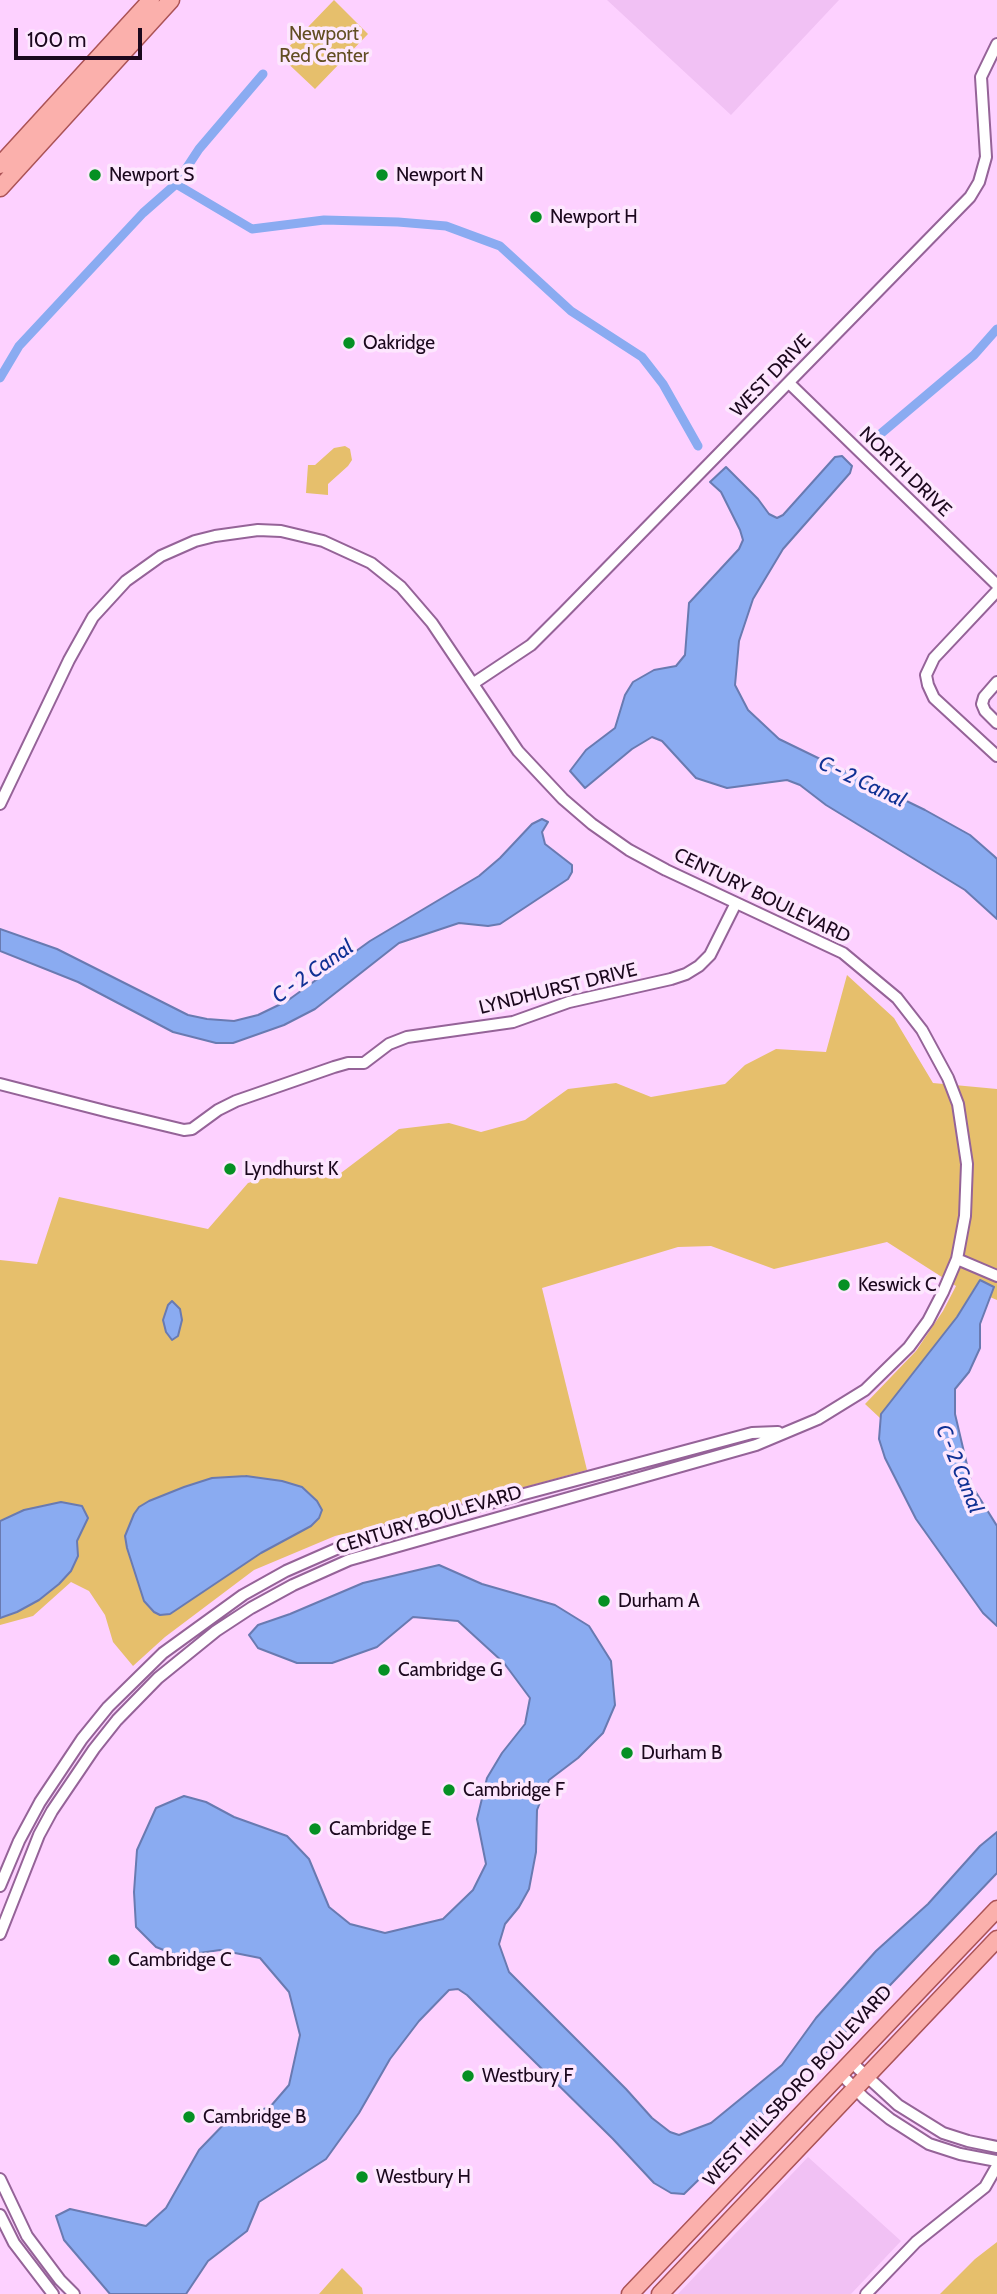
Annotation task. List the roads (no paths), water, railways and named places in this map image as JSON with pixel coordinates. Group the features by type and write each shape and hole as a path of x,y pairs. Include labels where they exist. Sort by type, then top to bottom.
{"main road":[{"path":"0,164 151,0"},
{"path":"0,188 171,0"},
{"name":"WEST HILLSBORO BOULEVARD","path":"630,2294 997,1909"},
{"path":"660,2294 997,1940"}],"street":[{"name":"WEST DRIVE","path":"474,683 531,645 970,197 976,188 986,157 981,77 997,44"},
{"name":"NORTH DRIVE","path":"789,383 997,585"},
{"name":"CENTURY BOULEVARD","path":"0,804 69,660 93,617 126,581 161,556 195,541 215,536 258,530 281,531 323,541 371,563 401,587 417,604 474,683 498,723 526,761 592,824 629,850 666,870 843,953 897,998 922,1030 948,1078 958,1104 967,1164 965,1216 957,1259 943,1292 928,1321 889,1369 865,1390 831,1412 756,1445 349,1560 293,1585 251,1608 216,1631 158,1678 117,1720 94,1749 39,1835 0,1934"},
{"path":"997,590 934,658 926,675 934,698 997,756"},
{"path":"997,682 984,697 982,704 997,723"},
{"name":"LYNDHURST DRIVE","path":"0,1084 184,1130 192,1129 236,1101 334,1067 348,1063 364,1063 389,1044 407,1037 513,1022 569,1002 686,974 710,955 736,903"},
{"path":"957,1259 997,1276"},
{"name":"CENTURY BOULEVARD","path":"0,1886 19,1841 40,1802 108,1707 163,1653 243,1595 286,1571 386,1531 752,1433 785,1431"},
{"path":"845,2067 866,2076 898,2105 943,2133 997,2147"},
{"path":"845,2067 854,2089 890,2119 929,2144 960,2154 997,2161"},
{"path":"866,2294 916,2242 985,2187 997,2166"},
{"path":"0,2179 27,2236 74,2294"},
{"path":"0,2215 14,2243 53,2294"}],"water":[{"name":"C - 2 Canal","path":"842,456 852,466 850,473 783,549 753,599 739,641 735,685 748,710 779,739 925,810 970,835 994,856 997,859 997,919 965,890 826,805 800,785 787,780 727,788 696,778 662,741 652,737 632,749 585,788 570,771 586,750 615,728 625,695 633,682 654,670 676,666 685,655 689,603 739,549 743,540 740,530 721,492 710,482 726,467 769,514 777,518 783,515 835,457"},
{"path":"542,819 548,822 542,832 545,844 572,865 568,879 500,924 488,926 459,923 399,943 315,1009 284,1025 233,1043 216,1043 173,1032 78,982 0,951 0,929 57,949 188,1015 234,1021 258,1015 287,1001 370,941 479,876 532,824"},
{"name":"C - 2 Canal","path":"980,1280 994,1287 980,1324 980,1348 969,1372 955,1389 955,1414 972,1486 997,1526 997,1626 983,1613 916,1519 885,1458 879,1439 881,1414 957,1317"},
{"path":"172,1301 180,1309 182,1320 178,1336 172,1340 166,1332 163,1320"},
{"path":"246,1476 302,1487 317,1501 322,1510 319,1518 311,1526 261,1553 170,1614 160,1615 154,1612 144,1601 127,1548 125,1536 134,1514 149,1501 184,1487 212,1478"},
{"path":"61,1502 82,1506 88,1518 77,1541 78,1556 71,1571 39,1600 0,1618 0,1521 24,1510"},
{"path":"439,1565 482,1584 555,1605 589,1626 611,1661 615,1705 603,1733 578,1758 549,1780 537,1810 536,1852 529,1889 505,1924 499,1944 509,1972 652,2118 670,2132 679,2135 711,2123 782,2065 816,2018 876,1951 928,1904 980,1846 997,1832 997,1873 812,2067 779,2094 769,2108 684,2194 671,2193 654,2183 467,1995 458,1989 449,1990 419,2021 390,2059 359,2113 326,2159 259,2202 247,2231 208,2261 186,2294 110,2294 64,2240 56,2216 70,2209 146,2226 166,2208 199,2150 228,2120 270,2107 289,2085 300,2035 289,1992 260,1958 220,1950 179,1956 156,1947 136,1927 134,1892 137,1850 156,1808 184,1796 206,1802 234,1817 287,1836 309,1859 329,1907 350,1924 385,1933 443,1919 473,1890 486,1864 477,1819 487,1778 502,1753 525,1724 530,1698 504,1663 458,1621 413,1617 377,1647 332,1663 297,1663 258,1648 249,1635 258,1625 363,1583"}],"waterway":[{"path":"176,184 199,149 263,74"},
{"path":"0,378 19,346 143,213 176,184 252,229 324,220 398,222 446,226 500,246 571,311 642,357 663,384 698,446"},
{"path":"878,436 974,355 997,329"}],"place":[{"name":"Newport S","path":"95,175"},
{"name":"Newport N","path":"382,175"},
{"name":"Newport H","path":"536,217"},
{"name":"Oakridge","path":"349,343"},
{"name":"Lyndhurst K","path":"230,1169"},
{"name":"Keswick C","path":"844,1285"},
{"name":"Durham A","path":"604,1601"},
{"name":"Cambridge G","path":"384,1670"},
{"name":"Durham B","path":"627,1753"},
{"name":"Cambridge F","path":"449,1790"},
{"name":"Cambridge E","path":"315,1829"},
{"name":"Cambridge C","path":"114,1960"},
{"name":"Westbury F","path":"468,2076"},
{"name":"Cambridge B","path":"189,2117"},
{"name":"Westbury H","path":"362,2177"}],"park label":[{"name":"Newport Red Center","path":"324,45"}]}
